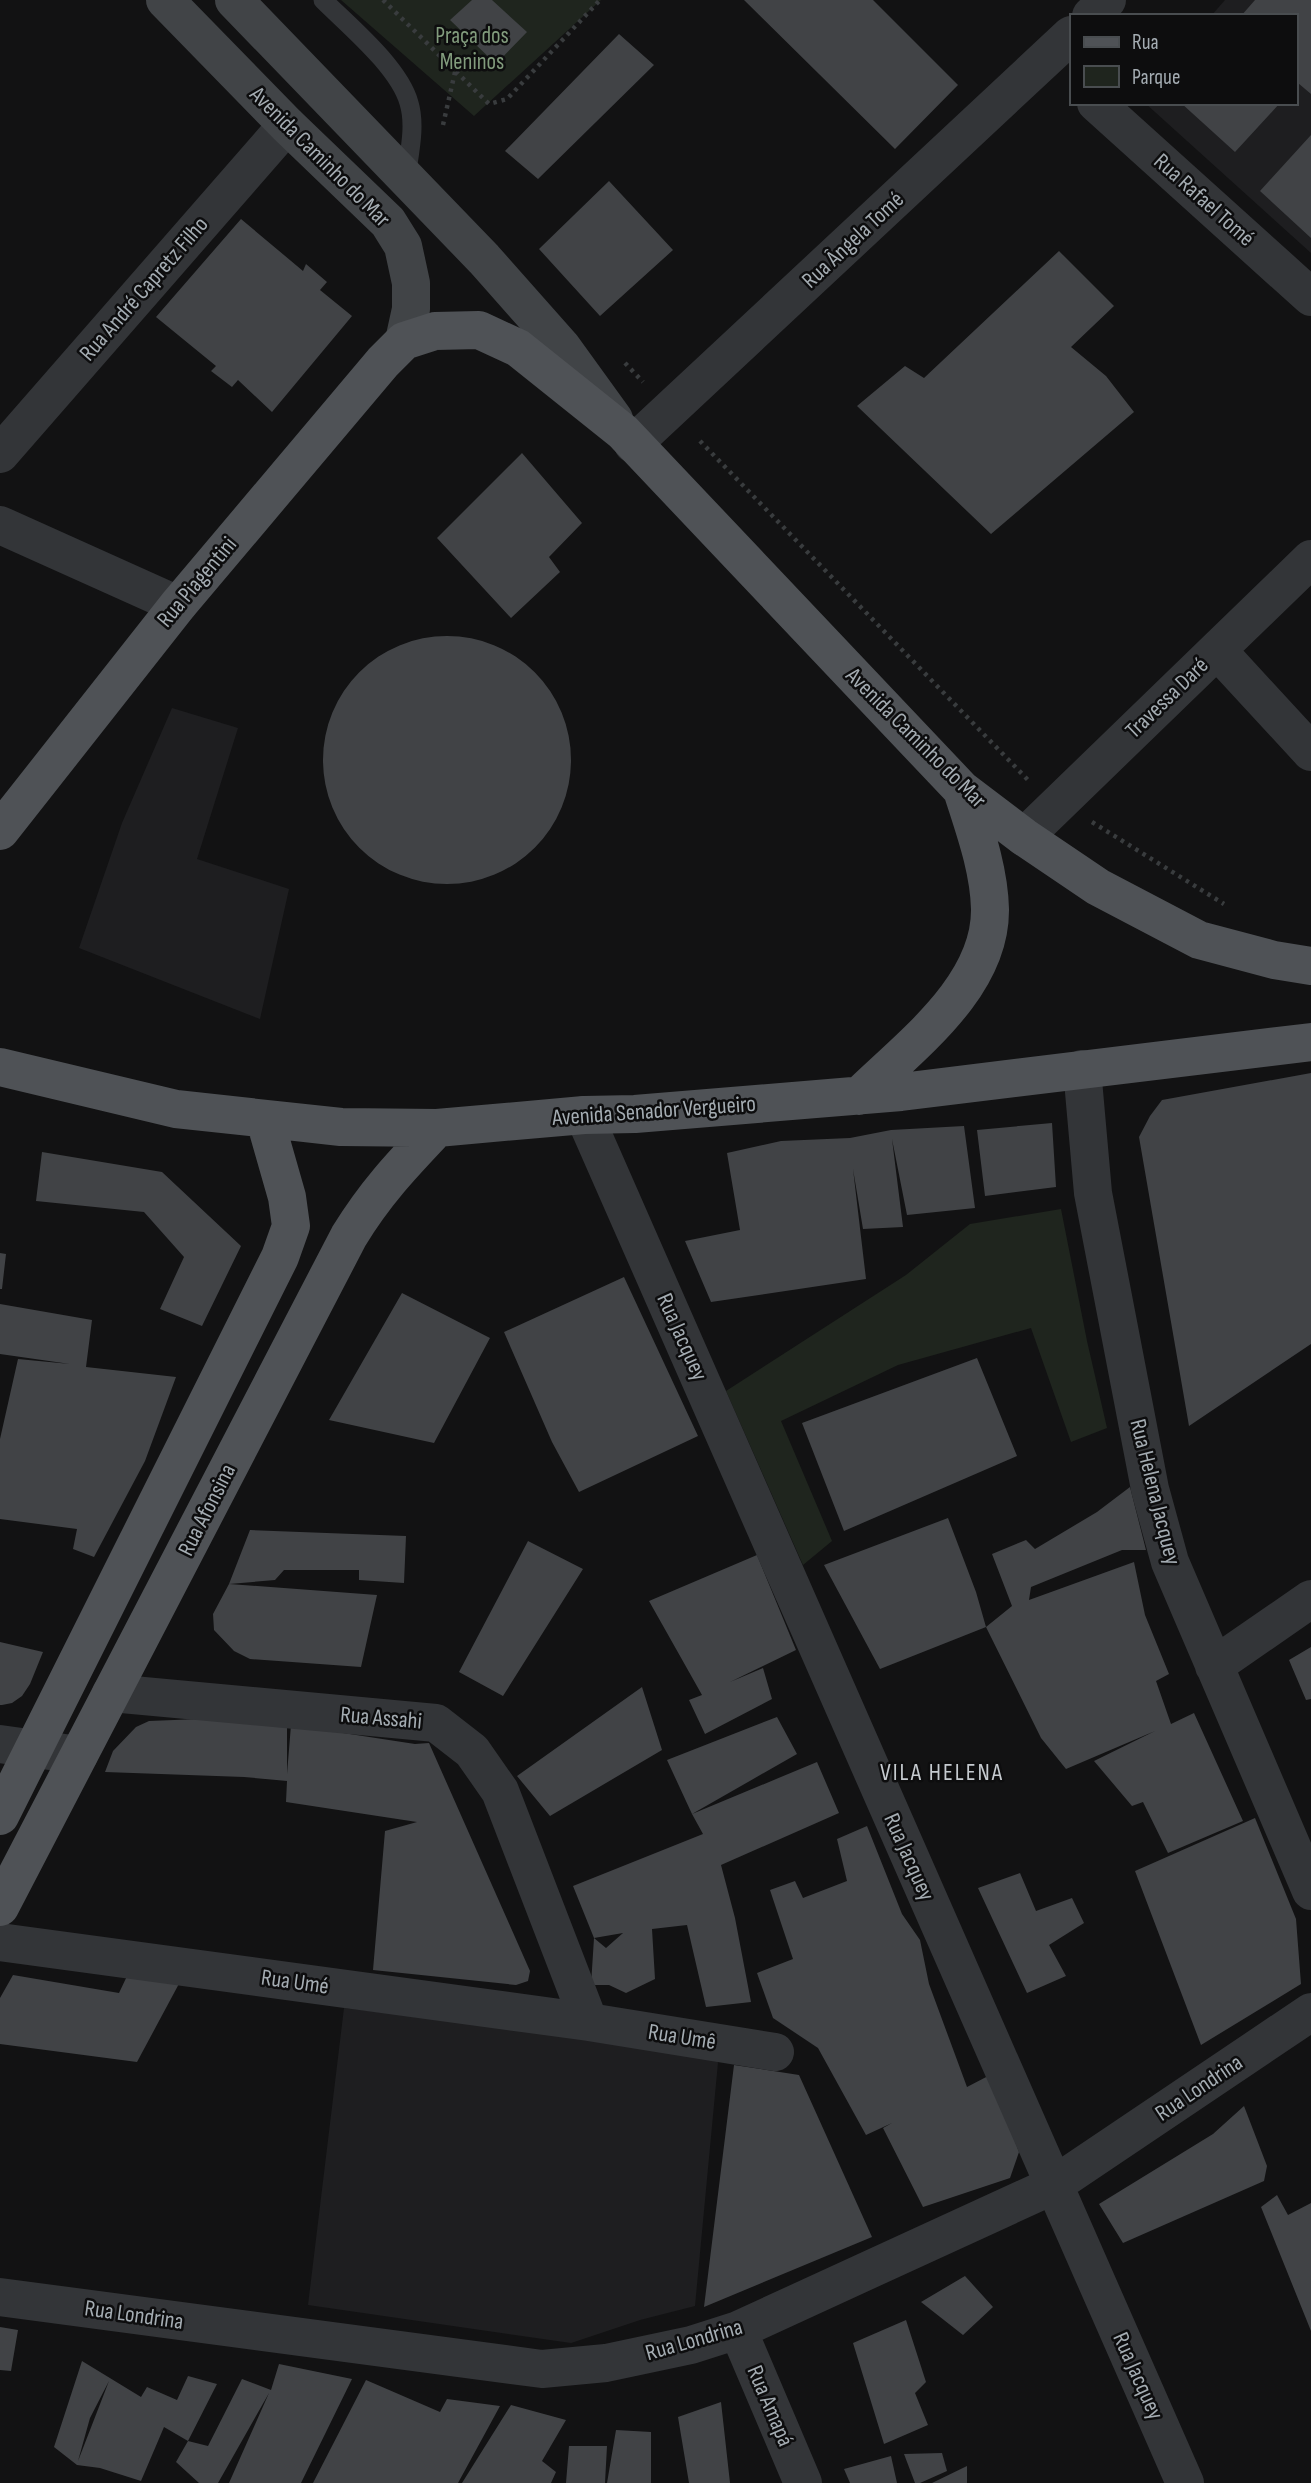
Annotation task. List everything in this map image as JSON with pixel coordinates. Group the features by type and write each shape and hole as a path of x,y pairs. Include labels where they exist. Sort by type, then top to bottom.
{"main road":[{"name":"Avenida Caminho do Mar","path":"165,0 287,125 388,222 403,246 411,283 411,309 404,341"},
{"name":"Avenida Caminho do Mar","path":"234,0 484,259 562,347 628,438"},
{"name":"Avenida Caminho do Mar","path":"404,341 435,331 479,330 518,348 628,438 961,790 1098,887 1199,940 1238,952 1311,966"},
{"name":"Rua Piagentini","path":"0,831 178,605 383,362 404,341"},
{"path":"859,1096 943,1013 970,979 981,960 989,925 988,891 979,841 961,790"},
{"name":"Avenida Senador Vergueiro","path":"0,1066 176,1109 341,1128 437,1128 859,1096 1311,1042"},
{"name":"Rua Afonsina","path":"0,1816 18,1746 280,1257 291,1226 288,1197 265,1120"},
{"name":"Rua Afonsina","path":"0,1908 349,1236 370,1201 437,1128"}],"street":[{"path":"1093,14 1107,0"},
{"name":"Rua Ângela Tomé","path":"628,438 1063,58"},
{"name":"Rua Rafael Tomé","path":"1098,105 1311,297"},
{"name":"Rua André Capretz Filho","path":"0,454 287,125"},
{"path":"0,525 178,605"},
{"name":"Travessa Daré","path":"1024,837 1311,559"},
{"path":"1217,650 1311,752"},
{"name":"Rua Helena Jacquey","path":"1082,1069 1093,1193 1150,1489 1170,1562 1311,1891"},
{"name":"Rua Jacquey","path":"584,1115 1185,2483"},
{"path":"1214,1666 1311,1599"},
{"name":"Rua Assahi","path":"111,1693 436,1723 472,1751 499,1791 589,2022"},
{"path":"18,1746 79,1755"},
{"name":"Rua Umé","path":"0,1942 589,2022"},
{"name":"Rua Londrina","path":"0,2297 542,2369 607,2363 691,2346 738,2330 1054,2185 1311,2012"},
{"name":"Rua Umê","path":"589,2022 775,2052"},
{"name":"Rua Amapá","path":"738,2330 803,2483"}],"lane":[{"path":"323,0 370,46 399,81 409,103 412,125 406,179"}],"path":[{"path":"383,0 489,104 507,99 600,0"},
{"path":"441,135 455,72"},
{"path":"700,441 1036,788"},
{"path":"1092,822 1230,908"}],"shaded area":[{"path":"1225,0 1311,0 1311,253 1147,105 1297,105 1297,14 1213,14"},
{"path":"172,708 238,728 197,859 289,889 260,1019 79,948 122,823"},
{"path":"344,2008 719,2052 695,2306 640,2320 571,2343 308,2305"}],"green space":[{"name":"Praça dos Meninos","path":"341,0 601,0 474,116"},
{"path":"1061,1209 1107,1428 1071,1442 1031,1328 898,1365 781,1421 832,1541 803,1565 726,1391 906,1275 970,1224"}],"building":[{"path":"472,0 492,0 527,32 496,64 450,20"},
{"path":"744,0 873,0 958,85 895,149"},
{"path":"1255,0 1311,0 1311,94 1297,84 1297,14 1243,14"},
{"path":"619,34 654,65 538,179 505,151"},
{"path":"1183,105 1278,105 1235,152"},
{"path":"1311,135 1311,238 1260,191"},
{"path":"609,181 673,250 600,316 539,249"},
{"path":"241,219 303,271 306,264 327,282 320,290 352,316 272,412 238,380 232,387 211,371 216,366 156,317"},
{"path":"1059,251 1114,306 1071,347 1106,376 1134,412 991,534 857,406 905,366 924,378"},
{"path":"522,453 582,523 549,557 560,572 511,618 437,538"},
{"path":"435,636 459,636 506,650 535,672 562,712 569,736 569,784 562,808 535,848 495,875 459,884 435,884 388,870 368,856 351,839 337,819 328,796 323,772 323,748 337,701 351,681 368,664 388,650 411,641"},
{"path":"1311,1073 1311,1344 1189,1426 1139,1137 1162,1100"},
{"path":"1052,1123 1056,1187 985,1196 977,1130"},
{"path":"964,1126 975,1208 907,1215 892,1139 903,1227 863,1229 853,1169 866,1279 711,1302 685,1241 740,1230 727,1153 781,1141 850,1138 891,1130"},
{"path":"42,1152 162,1172 241,1246 202,1326 160,1309 184,1257 144,1212 36,1201"},
{"path":"0,1253 6,1254 2,1289 0,1289"},
{"path":"624,1277 698,1436 579,1492 552,1442 504,1332"},
{"path":"402,1293 490,1338 434,1443 329,1420"},
{"path":"0,1304 92,1320 86,1367 176,1377 145,1461 94,1557 73,1549 77,1529 0,1519 0,1439 18,1359 70,1364 0,1354"},
{"path":"977,1358 1017,1456 844,1531 802,1423"},
{"path":"1130,1487 1146,1550 1122,1550 1031,1587 1029,1600 1134,1562 1145,1615 1169,1674 1156,1681 1171,1724 1194,1713 1243,1821 1168,1853 1143,1802 1132,1806 1094,1761 1155,1731 1066,1769 1041,1738 986,1627 1012,1606 992,1554 1026,1540 1035,1549 1097,1512"},
{"path":"948,1518 986,1627 880,1669 824,1565"},
{"path":"250,1530 406,1536 404,1583 359,1580 359,1570 284,1570 275,1580 229,1584"},
{"path":"528,1541 583,1569 503,1696 459,1672"},
{"path":"757,1555 796,1650 730,1682 763,1668 772,1699 705,1734 689,1700 702,1695 649,1601"},
{"path":"229,1584 377,1595 361,1667 250,1659 234,1651 214,1630 213,1614"},
{"path":"0,1642 43,1652 22,1696 12,1703 2,1705 0,1705"},
{"path":"1311,1647 1311,1699 1306,1700 1289,1660"},
{"path":"642,1687 662,1750 550,1816 517,1776"},
{"path":"777,1717 797,1754 692,1814 667,1760"},
{"path":"224,1718 287,1722 287,1774 291,1725 415,1744 429,1743 530,1971 528,1981 516,1985 373,1970 385,1831 417,1822 286,1802 287,1781 105,1772 113,1751 136,1727 149,1721"},
{"path":"817,1762 839,1813 721,1865 735,1918 751,2002 706,2007 687,1925 652,1929 655,1979 626,1993 609,1985 591,1985 594,1938 573,1886 703,1834 692,1814","holes":["623,1933 606,1948 594,1938"]},
{"path":"1255,1818 1296,1919 1301,1984 1201,2045 1135,1871"},
{"path":"867,1826 902,1914 920,1940 929,1984 967,2087 990,2075 1019,2152 1010,2178 923,2207 883,2128 892,2123 866,2135 818,2048 773,2018 757,1973 793,1959 770,1890 795,1881 803,1898 847,1881 837,1839"},
{"path":"1020,1873 1036,1911 1072,1898 1084,1923 1049,1945 1066,1976 1027,1993 978,1888"},
{"path":"128,1974 181,1980 137,2062 0,2044 0,1998 13,1975 119,1993"},
{"path":"734,2065 799,2075 872,2237 704,2307"},
{"path":"1244,2106 1267,2166 1264,2181 1123,2243 1099,2204 1213,2134"},
{"path":"1277,2195 1288,2215 1311,2203 1311,2331 1261,2207"},
{"path":"965,2276 993,2307 963,2335 921,2302"},
{"path":"906,2320 926,2382 915,2393 928,2425 884,2444 853,2343"},
{"path":"0,2327 18,2330 11,2371 0,2370"},
{"path":"82,2361 141,2397 147,2387 177,2400 188,2376 217,2384 188,2441 164,2427 141,2481 100,2468 77,2465 54,2447","holes":["109,2381 78,2461 90,2418"]},
{"path":"279,2364 352,2379 301,2483 229,2483 269,2393 218,2483 199,2483 176,2462 188,2441 208,2446 242,2379 271,2390"},
{"path":"366,2380 440,2412 447,2399 500,2406 458,2483 313,2483"},
{"path":"721,2402 730,2483 689,2483 678,2417"},
{"path":"511,2405 566,2420 542,2461 556,2472 551,2483 462,2483"},
{"path":"616,2430 651,2432 651,2483 607,2483"},
{"path":"569,2446 607,2446 605,2483 566,2483"},
{"path":"942,2453 947,2471 915,2483 904,2454"},
{"path":"891,2456 897,2483 850,2483 844,2469"},
{"path":"967,2466 967,2483 932,2483"}],"district":[{"name":"VILA HELENA","path":"942,1772"}]}
